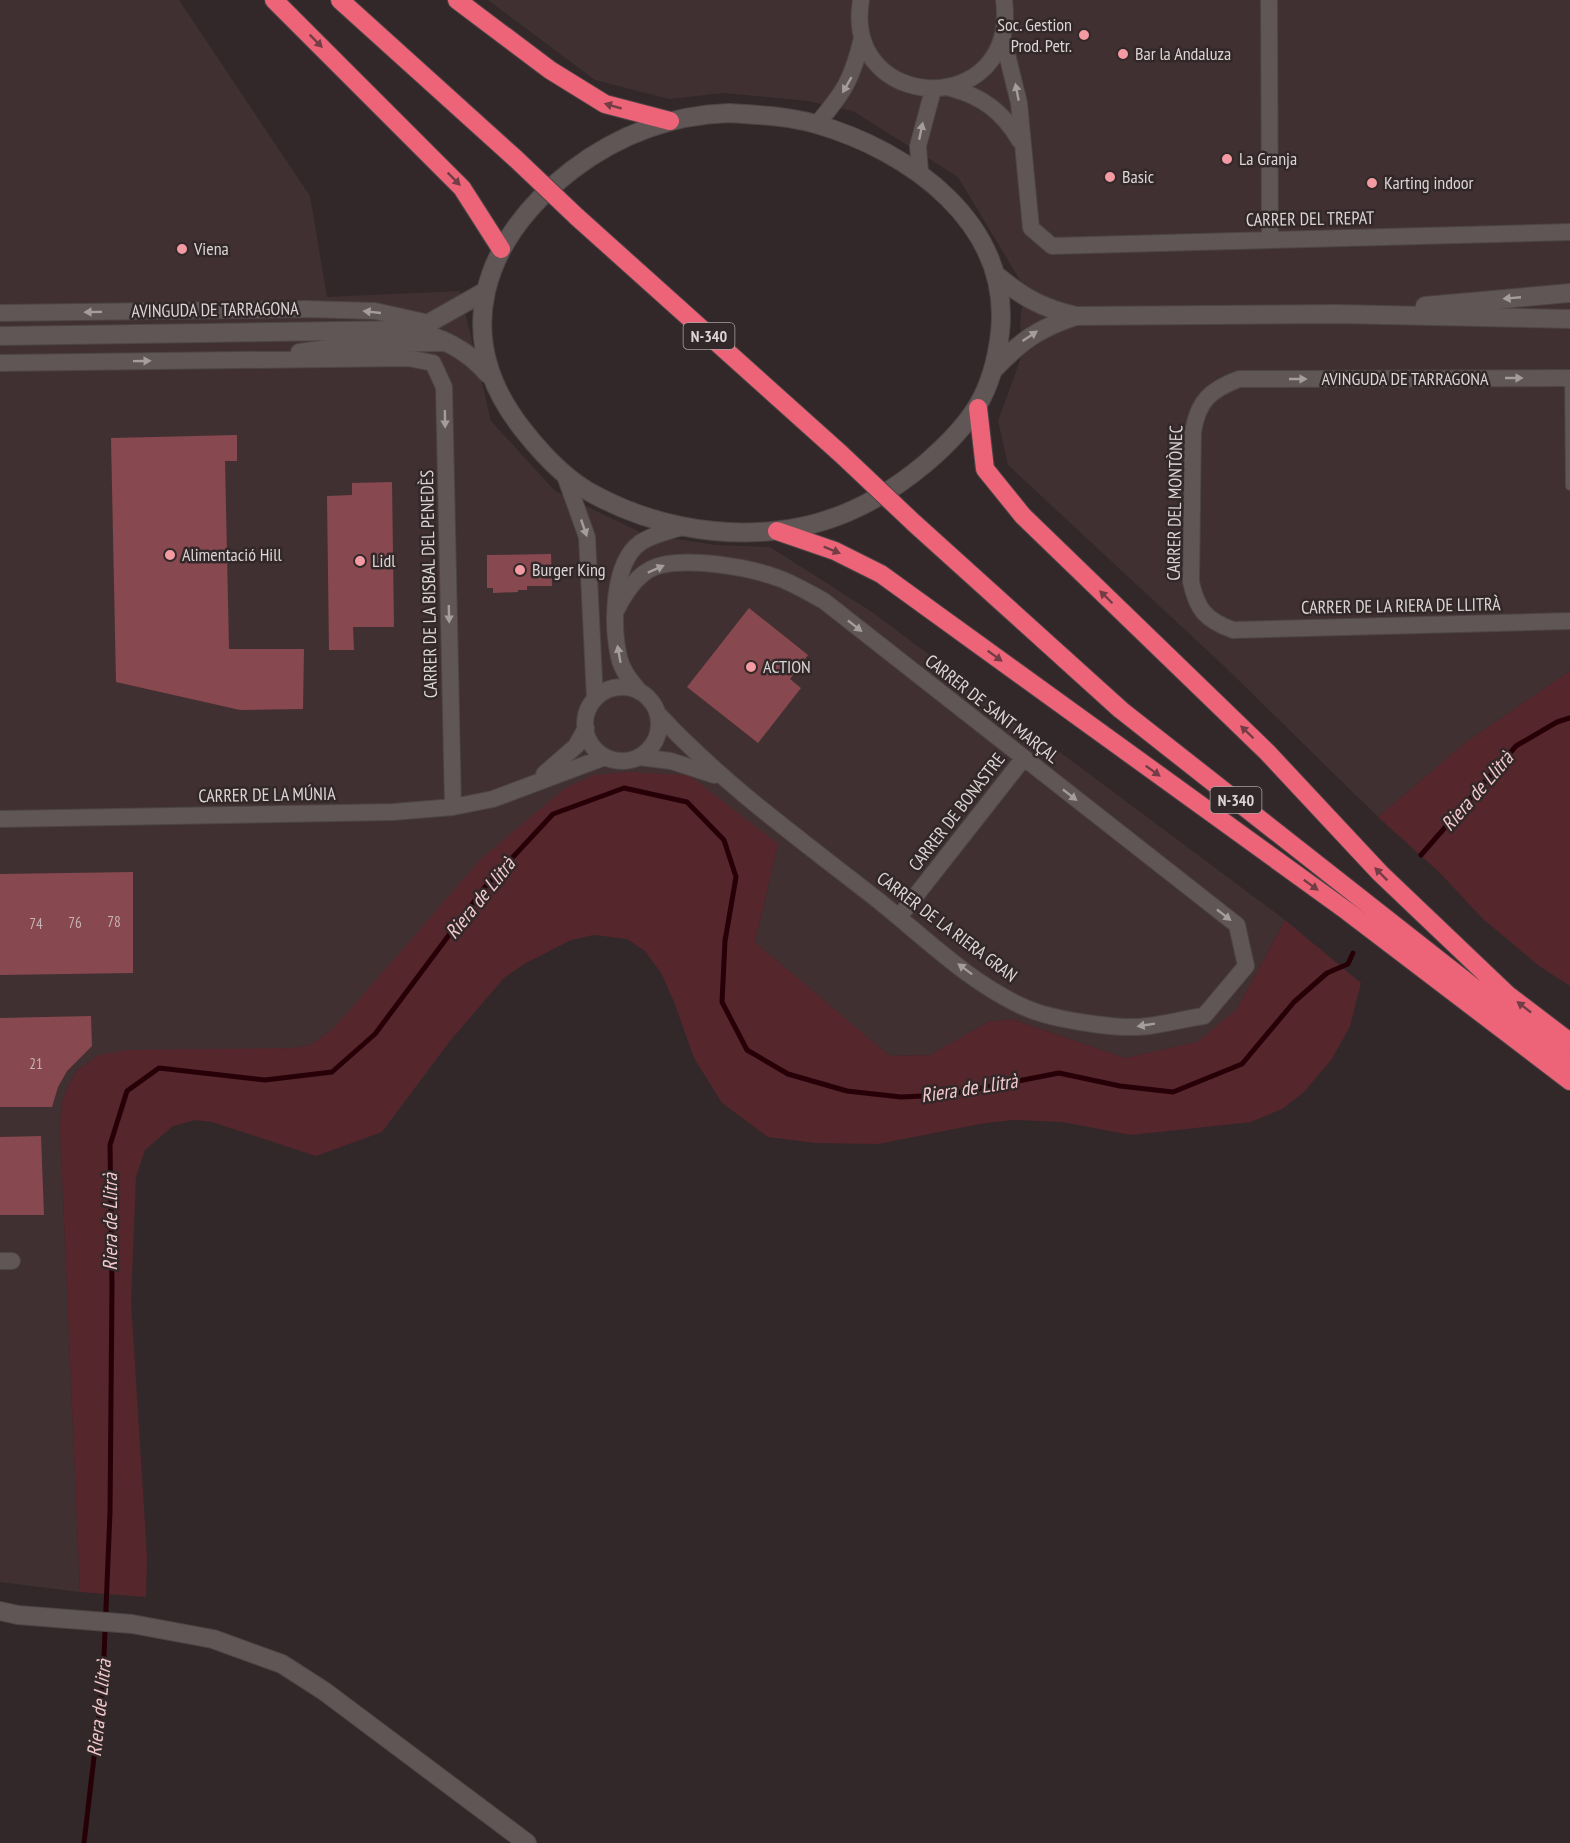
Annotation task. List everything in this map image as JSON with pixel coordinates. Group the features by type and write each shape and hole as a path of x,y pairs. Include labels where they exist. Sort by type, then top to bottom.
{"highway":[{"path":"274,0 462,188 501,249"},
{"name":"N-340","path":"340,0 1121,710 1570,1063"},
{"path":"457,0 550,70 605,104 670,121"},
{"path":"978,408 985,469 1023,516 1267,752 1380,873 1508,995 1570,1042"},
{"path":"777,531 835,551 881,574 1347,911 1570,1081"}],"street":[{"path":"861,0 858,16 862,38 872,59 889,76 910,86 933,90 950,88 968,81 983,70 995,56 1003,38 1006,18 1004,0"},
{"path":"1269,0 1270,239"},
{"path":"817,124 845,90 853,73 862,38"},
{"path":"1003,38 1017,94 1023,147"},
{"path":"950,88 970,93 989,104 1010,123 1023,147"},
{"path":"920,173 918,146 933,90"},
{"path":"700,114 772,115 817,124 855,138 920,173 968,219 987,251 1001,298 1001,320 993,369 978,408 939,451 908,477 849,513 777,531 745,533 683,527 615,505 593,495 564,473 533,442 510,413 492,378 483,332 484,292 501,249 521,220 552,186 580,165 626,137 670,121 700,114"},
{"name":"CARRER DEL TREPAT","path":"1023,147 1031,228 1052,246 1570,232"},
{"path":"996,275 1017,293 1045,308 1077,316 1337,314 1570,319"},
{"name":"AVINGUDA DE TARRAGONA","path":"405,330 429,323 484,292"},
{"path":"1337,314 1570,292"},
{"name":"AVINGUDA DE TARRAGONA","path":"0,313 306,309 375,311 429,323"},
{"path":"993,369 1017,345 1043,327 1077,316"},
{"name":"AVINGUDA DE TARRAGONA","path":"0,336 405,330 429,334 452,344 476,359 492,378"},
{"path":"0,363 269,360 315,348 356,344 452,344"},
{"name":"CARRER DE LA BISBAL DEL PENEDÈS","path":"269,360 408,358 433,363 444,387 453,807"},
{"name":"AVINGUDA DE TARRAGONA","path":"1239,379 1570,378"},
{"name":"CARRER DEL MONTÒNEC","path":"1233,630 1210,619 1196,604 1191,582 1193,432 1196,412 1206,398 1224,385 1239,379"},
{"path":"564,473 587,537 595,699"},
{"path":"640,692 626,687 611,689 595,699 589,707 586,728 593,747 604,757 633,760 647,753 655,743 659,729 658,714 651,701 625,674 619,658 616,586 627,558 639,544 658,534 683,527"},
{"name":"CARRER DE SANT MARÇAL","path":"617,609 626,591 641,576 660,565 690,563 731,567 777,578 824,600 1023,759 1237,925 1246,966 1204,1016"},
{"name":"CARRER DE LA RIERA DE LLITRÀ","path":"1233,630 1570,621"},
{"name":"CARRER DE LA RIERA GRAN","path":"658,714 687,746 732,784 987,986 1026,1008 1059,1018 1136,1027 1204,1016"},
{"name":"CARRER DE LA MÚNIA","path":"531,783 576,746 586,728"},
{"name":"CARRER DE LA MÚNIA","path":"0,819 393,812 453,807 494,799 604,757"},
{"name":"CARRER DE LA RIERA GRAN","path":"639,757 671,761 703,770 732,784"},
{"name":"CARRER DE BONASTRE","path":"899,917 1023,759"},
{"path":"0,1611 77,1621 132,1624 213,1639 282,1664 324,1690 527,1843"}],"lane":[{"path":"1570,378 1570,486"}],"shaded area":[{"path":"0,0 179,0 310,196 327,297 460,291 491,421 555,491 644,534 715,545 770,547 872,612 1285,920 1237,1009 1198,1042 1125,1058 1012,1019 988,1022 930,1055 890,1056 755,942 778,844 334,1028 310,1045 293,1048 99,1055 78,1070 68,1086 62,1102 60,1128 80,1592 0,1582"},
{"path":"488,0 1570,0 1570,671 1466,742 1378,817 1224,666 1008,465 998,421 1023,352 1020,324 1024,287 958,177 853,111 808,101 724,93 669,99 595,80"},
{"path":"1570,671 1570,986 1539,966 1482,918 1440,873 1378,817 1466,742"},
{"path":"629,772 689,775 778,844 755,942 890,1056 930,1055 988,1022 1012,1019 1125,1058 1197,1042 1237,1009 1285,920 1361,983 1350,1026 1332,1059 1303,1093 1282,1109 1251,1122 1131,1135 1062,1122 1014,1120 985,1123 878,1144 815,1143 768,1137 722,1103 694,1058 661,973 645,951 627,939 594,935 571,940 524,964 504,978 450,1041 382,1132 316,1156 212,1122 195,1120 173,1126 145,1150 136,1177 131,1301 147,1556 146,1597 80,1592 60,1128 62,1102 78,1070 99,1055 127,1050 293,1048 310,1045 334,1028 482,858 565,788 594,775"}],"building":[{"name":"Alimentació Hill","path":"237,435 237,461 225,461 229,649 304,649 303,709 240,710 116,682 111,438"},
{"name":"Lidl","path":"392,482 394,627 353,627 354,650 329,650 327,496 352,495 352,483"},
{"name":"Burger King","path":"551,554 552,586 527,586 527,590 518,590 518,592 493,593 493,588 487,588 487,555"},
{"name":"ACTION","path":"749,608 808,655 790,679 801,688 758,743 687,687"},
{"path":"133,872 133,973 0,975 0,874"},
{"path":"91,1016 92,1046 67,1071 58,1087 52,1107 0,1107 0,1018"},
{"path":"41,1136 44,1215 0,1215 0,1137"}],"waterway":[{"name":"Riera de Llitrà","path":"1421,855 1516,746 1557,722 1570,718"},
{"name":"Riera de Llitrà","path":"84,1843 103,1680 110,1512 112,1285 110,1145 127,1091 159,1068 265,1080 332,1072 375,1034 485,887 553,814 624,788 687,802 724,840 736,877 725,941 722,1002 747,1050 788,1074 847,1091 901,1097 946,1095 1059,1073 1120,1086 1173,1092 1242,1064 1294,1002 1327,973 1348,964 1353,953"}],"place":[{"name":"Soc. Gestion Prod. Petr.","path":"1084,35"},
{"name":"Bar la Andaluza","path":"1123,54"},
{"name":"La Granja","path":"1227,159"},
{"name":"Basic","path":"1110,177"},
{"name":"Karting indoor","path":"1372,183"},
{"name":"Viena","path":"182,249"},
{"name":"Alimentació Hill","path":"170,555"},
{"name":"Lidl","path":"360,561"},
{"name":"Burger King","path":"520,570"},
{"name":"ACTION","path":"751,667"}]}
